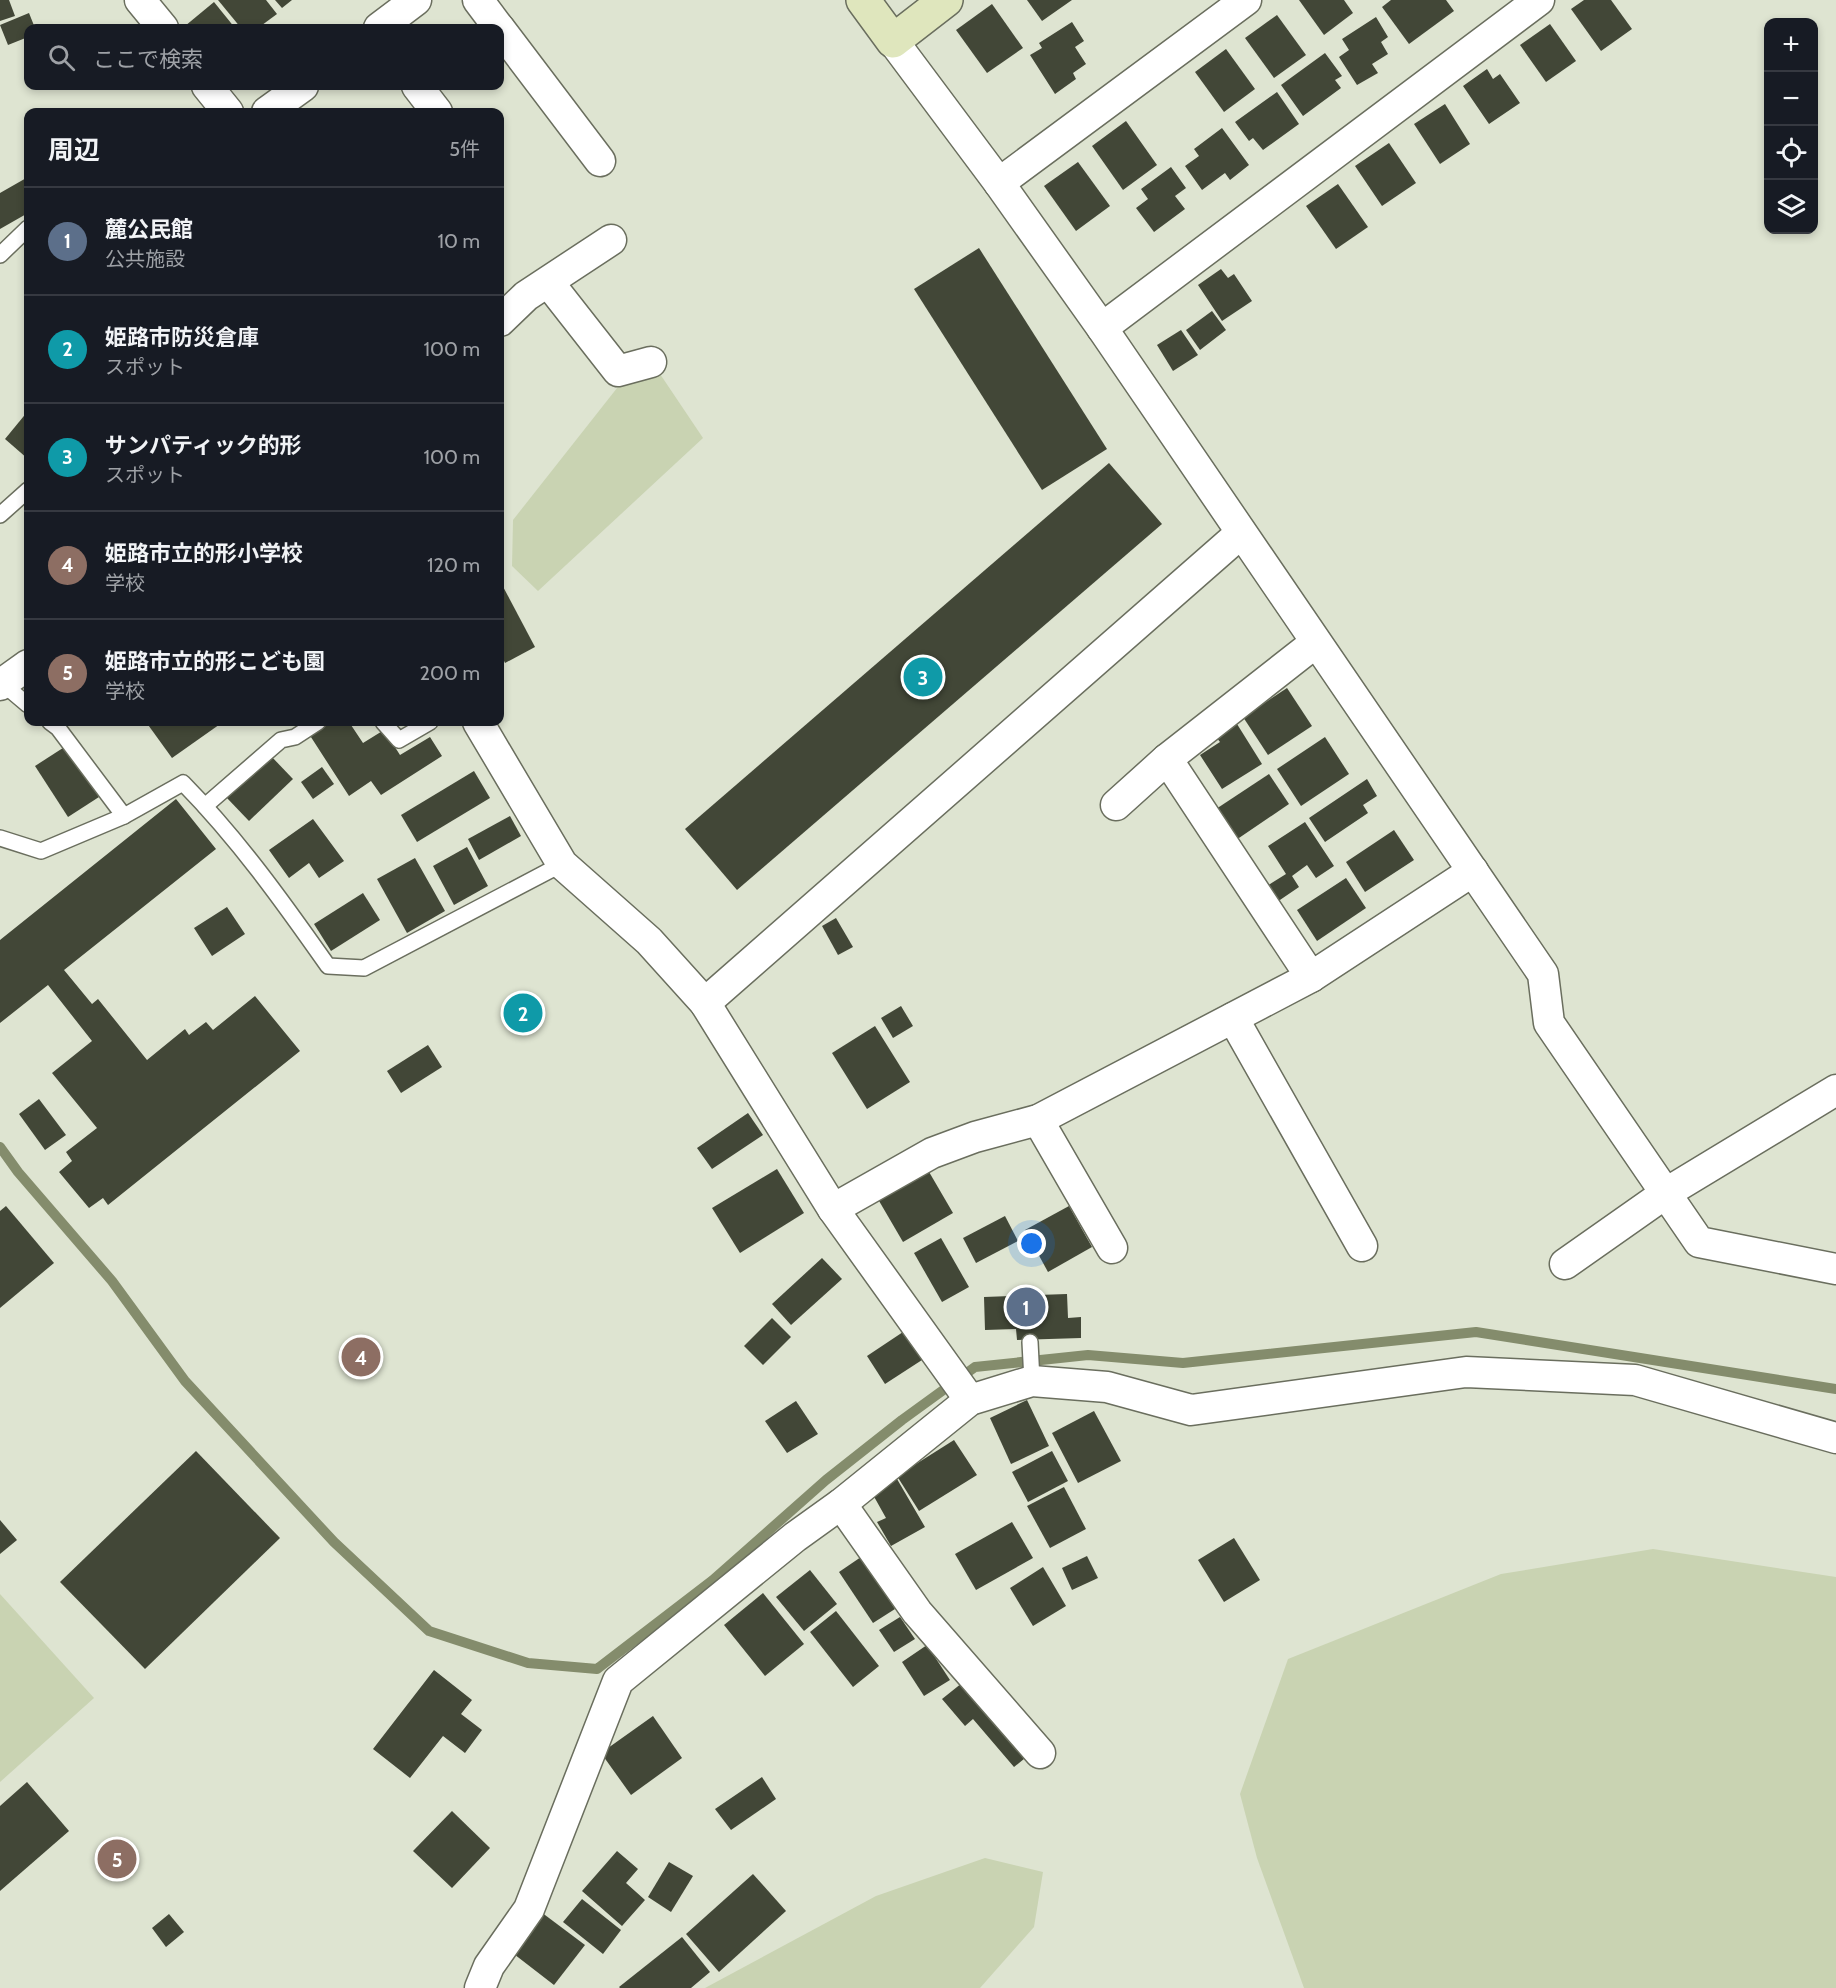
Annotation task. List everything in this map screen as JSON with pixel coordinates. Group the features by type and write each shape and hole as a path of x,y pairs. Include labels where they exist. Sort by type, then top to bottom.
{"street":[{"path":"140,0 160,24"},
{"path":"384,24 416,0"},
{"path":"478,0 495,24"},
{"path":"863,0 999,183 1102,328 1543,974 1549,1023 1699,1242 1836,1269"},
{"path":"893,41 946,0"},
{"path":"999,183 1246,0"},
{"path":"1102,328 1539,0"},
{"path":"504,36 600,161"},
{"path":"273,108 297,90"},
{"path":"420,90 434,108"},
{"path":"504,317 526,296 549,283 610,240"},
{"path":"549,283 618,371 651,362"},
{"path":"705,1004 1241,533"},
{"path":"1116,806 1167,759 1315,643"},
{"path":"1,684 24,668"},
{"path":"480,726 562,864 649,941 705,1004 832,1209 970,1400"},
{"path":"1167,759 1311,977"},
{"path":"832,1209 932,1153 975,1137 1038,1120 1311,977 1473,871"},
{"path":"1233,1018 1362,1246"},
{"path":"1565,1264 1666,1192 1836,1090"},
{"path":"1038,1120 1112,1248"},
{"path":"480,1988 489,1966 529,1909 618,1681 795,1536 841,1504 970,1400 1032,1381 1107,1387 1191,1410 1466,1372 1635,1380 1836,1438"},
{"path":"841,1504 917,1612 1040,1753"}],"lane":[{"path":"0,255 24,232"},
{"path":"0,515 24,494"},
{"path":"1,684 24,702"},
{"path":"55,726 124,816"},
{"path":"205,806 280,740 295,737 312,726"},
{"path":"386,726 399,741 423,726"},
{"path":"0,838 41,851 124,816 183,783 270,884 328,966 364,968 562,864"},
{"path":"1030,1342 1032,1381"}],"green space":[{"path":"658,371 703,438 538,591 512,566 513,520 621,383"},
{"path":"1653,1549 1836,1577 1836,1988 1304,1988 1257,1858 1240,1794 1288,1659 1501,1574"},
{"path":"0,1594 94,1698 0,1782"},
{"path":"985,1858 1043,1872 1034,1927 980,1988 705,1988 876,1896"}],"building":[{"path":"0,0 9,0 15,16 0,21"},
{"path":"218,0 266,0 277,14 263,24 238,24"},
{"path":"275,0 292,0 282,8"},
{"path":"1027,0 1072,0 1042,21"},
{"path":"1299,0 1344,0 1353,13 1324,35"},
{"path":"1391,0 1446,0 1454,11 1409,44 1382,7"},
{"path":"1584,0 1611,0 1632,29 1601,51 1571,9"},
{"path":"214,2 232,24 187,24"},
{"path":"992,4 1023,48 987,73 956,30"},
{"path":"29,13 33,24 24,24 24,39 8,45 0,25"},
{"path":"1277,15 1306,55 1274,78 1245,38"},
{"path":"1376,17 1388,37 1381,42 1388,54 1372,64 1378,73 1357,85 1339,57 1349,50 1342,39"},
{"path":"1072,22 1084,41 1075,47 1086,64 1073,73 1076,79 1055,94 1030,55 1042,48 1039,43"},
{"path":"1550,24 1576,61 1546,82 1520,45"},
{"path":"1226,49 1255,89 1224,112 1195,72"},
{"path":"1325,53 1342,76 1335,80 1341,88 1303,116 1281,85"},
{"path":"1487,69 1493,79 1500,74 1520,103 1489,124 1463,86"},
{"path":"1277,92 1299,124 1263,150 1253,138 1249,141 1235,122"},
{"path":"1445,104 1470,144 1440,164 1414,124"},
{"path":"1126,121 1157,165 1123,190 1092,146"},
{"path":"1222,128 1249,165 1230,180 1225,173 1202,190 1185,166 1199,156 1194,149"},
{"path":"1389,143 1416,183 1382,206 1355,166"},
{"path":"1078,162 1110,206 1076,231 1044,186"},
{"path":"1171,167 1186,188 1175,196 1185,209 1154,232 1136,208 1148,199 1141,189"},
{"path":"24,179 24,215 0,229 0,193"},
{"path":"1338,184 1368,227 1336,249 1306,206"},
{"path":"979,248 1107,449 1042,490 914,289"},
{"path":"1221,269 1228,278 1234,274 1252,301 1222,321 1198,285"},
{"path":"1212,311 1226,330 1200,350 1186,330"},
{"path":"1181,330 1198,355 1173,371 1157,345"},
{"path":"24,416 24,456 5,439"},
{"path":"1109,463 1162,524 737,890 685,829"},
{"path":"504,589 535,647 505,663 504,661"},
{"path":"1287,688 1312,726 1268,755 1243,717"},
{"path":"1237,724 1262,764 1222,789 1200,755 1220,742 1216,737"},
{"path":"149,726 217,726 172,758"},
{"path":"322,726 352,726 363,743 384,730 400,755 430,737 442,756 381,795 371,781 349,796 309,734"},
{"path":"1325,737 1349,774 1301,806 1277,769"},
{"path":"66,746 99,797 68,817 35,766"},
{"path":"270,755 293,779 249,821 226,797"},
{"path":"322,767 334,784 313,799 301,782"},
{"path":"474,771 490,798 417,842 401,815"},
{"path":"1269,774 1289,804 1236,840 1216,809"},
{"path":"1367,779 1377,796 1363,805 1368,813 1325,842 1309,818"},
{"path":"176,799 216,849 64,970 92,1004 98,999 147,1060 185,1029 189,1035 206,1022 213,1030 255,996 300,1051 108,1205 103,1198 89,1208 59,1172 72,1161 66,1152 97,1128 52,1073 92,1041 48,985 0,1023 0,940"},
{"path":"510,816 521,836 479,860 468,839"},
{"path":"313,819 344,861 319,878 309,863 289,878 269,850"},
{"path":"1305,822 1334,866 1316,878 1307,865 1292,876 1299,887 1277,902 1267,886 1286,874 1268,846"},
{"path":"1394,830 1414,860 1365,892 1346,862"},
{"path":"467,847 488,886 454,905 433,866"},
{"path":"415,858 445,911 407,933 377,879"},
{"path":"1346,878 1366,908 1317,941 1297,910"},
{"path":"363,893 380,920 331,951 314,924"},
{"path":"227,907 245,934 212,956 194,928"},
{"path":"836,918 853,947 838,955 822,926"},
{"path":"901,1006 913,1026 893,1038 881,1018"},
{"path":"526,1007 533,1019 514,1030 507,1019"},
{"path":"875,1026 910,1082 867,1109 832,1053"},
{"path":"428,1045 442,1067 401,1093 387,1071"},
{"path":"39,1099 66,1135 45,1150 19,1114"},
{"path":"748,1113 763,1135 712,1169 697,1148"},
{"path":"925,1165 953,1213 903,1242 875,1194"},
{"path":"777,1169 804,1213 740,1253 712,1208"},
{"path":"6,1206 54,1263 0,1308 0,1211"},
{"path":"1069,1206 1092,1247 1048,1272 1025,1230"},
{"path":"1005,1216 1018,1241 976,1263 963,1238"},
{"path":"941,1238 969,1287 942,1302 914,1253"},
{"path":"822,1258 842,1279 791,1325 772,1304"},
{"path":"1067,1294 1068,1318 1081,1317 1081,1338 1017,1340 1016,1329 985,1330 984,1297"},
{"path":"772,1318 791,1337 763,1365 744,1346"},
{"path":"903,1332 922,1360 885,1384 867,1356"},
{"path":"1027,1400 1049,1446 1011,1464 990,1418"},
{"path":"796,1401 818,1434 787,1453 765,1421"},
{"path":"1094,1411 1121,1461 1078,1483 1052,1433"},
{"path":"954,1440 977,1475 919,1511 897,1476"},
{"path":"196,1451 280,1538 145,1669 60,1582"},
{"path":"1052,1451 1068,1481 1028,1502 1012,1472"},
{"path":"897,1479 925,1527 891,1546 877,1522 886,1518 872,1493"},
{"path":"1064,1487 1086,1529 1050,1548 1027,1506"},
{"path":"0,1520 17,1540 0,1554"},
{"path":"1012,1522 1033,1558 976,1590 955,1554"},
{"path":"1234,1538 1260,1580 1224,1602 1198,1560"},
{"path":"1087,1556 1098,1578 1072,1590 1062,1568"},
{"path":"861,1557 895,1609 873,1623 839,1572"},
{"path":"1043,1567 1066,1606 1033,1626 1010,1588"},
{"path":"810,1570 837,1604 804,1631 776,1597"},
{"path":"763,1593 804,1644 765,1676 724,1625"},
{"path":"836,1611 879,1666 853,1687 810,1632"},
{"path":"900,1617 915,1639 894,1652 879,1630"},
{"path":"927,1645 950,1680 924,1696 902,1662"},
{"path":"434,1670 472,1700 461,1714 482,1730 465,1753 443,1736 410,1778 373,1749"},
{"path":"967,1679 1030,1754 1014,1767 973,1719 965,1726 942,1699"},
{"path":"653,1716 682,1758 631,1795 601,1753"},
{"path":"762,1777 776,1799 731,1830 715,1809"},
{"path":"27,1782 69,1831 0,1891 0,1806"},
{"path":"452,1811 490,1848 452,1888 413,1851"},
{"path":"617,1851 638,1869 626,1883 645,1900 622,1926 582,1891"},
{"path":"669,1862 693,1876 671,1912 648,1897"},
{"path":"753,1874 786,1911 719,1972 686,1934"},
{"path":"582,1899 621,1930 603,1954 563,1922"},
{"path":"541,1912 585,1945 554,1985 510,1951"},
{"path":"169,1914 184,1932 166,1947 152,1928"},
{"path":"682,1937 710,1972 691,1988 619,1987"}],"waterway":[{"path":"0,1147 18,1172 112,1281 185,1381 334,1542 429,1631 528,1663 597,1669 713,1580 826,1480 902,1420 975,1367 1088,1355 1183,1363 1476,1332 1836,1389"}],"place":[{"name":"サンパティック的形","path":"923,677"},
{"name":"姫路市防災倉庫","path":"523,1013"},
{"name":"麓公民館","path":"1026,1307"},
{"name":"姫路市立的形小学校","path":"361,1357"},
{"name":"姫路市立的形こども園","path":"117,1859"}]}
